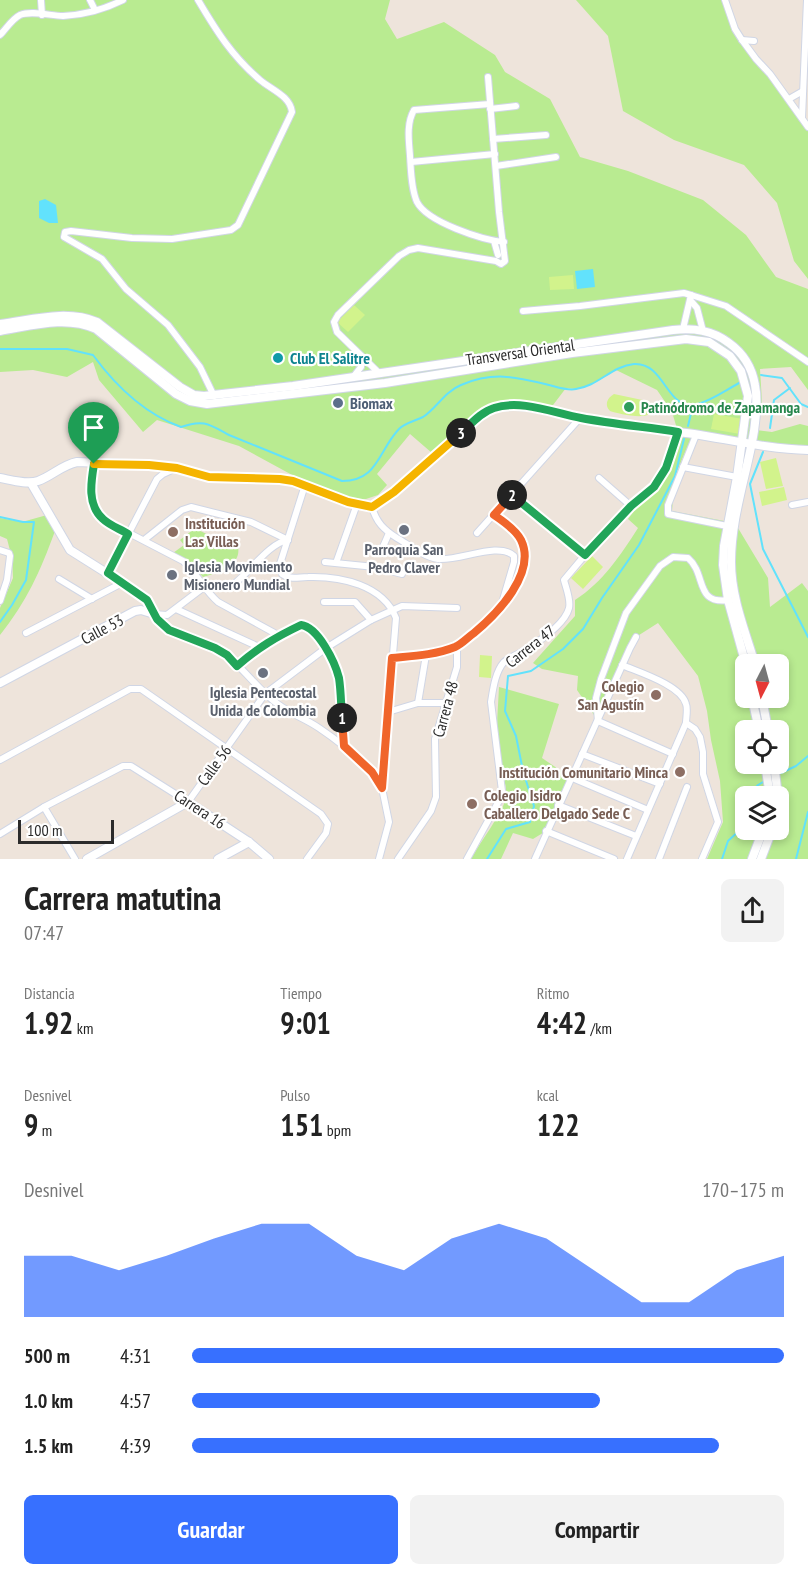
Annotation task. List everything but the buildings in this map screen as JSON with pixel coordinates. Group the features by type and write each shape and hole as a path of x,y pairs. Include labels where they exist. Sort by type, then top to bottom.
{"main road":[{"name":"Transversal Oriental","path":"0,324 57,316 87,318 97,322 180,387 194,395 214,396 683,329 712,333 741,354 751,371 757,396 732,538 731,564 732,599 751,654"},
{"name":"Transversal Oriental","path":"0,331 72,321 88,325 176,394 190,401 207,404 385,383 572,353 674,340 698,339 722,349 741,370 748,396 747,444 736,477 723,565 744,654"},
{"path":"0,478 31,483 39,481 68,464 139,464 177,468 209,477 280,479 372,507 394,492 485,412 496,407 510,406 539,408 580,418 747,444 808,450"},
{"path":"31,483 70,550 147,600 154,614"},
{"name":"Calle 53","path":"0,683 135,611 141,610 154,614"},
{"name":"Carrera 16","path":"188,802 249,842 269,859"},
{"name":"Calle 56","path":"87,859 188,802"},
{"path":"752,859 759,840"},
{"path":"761,859 768,840"},
{"path":"224,858 249,842"}],"street":[{"path":"41,0 42,15"},
{"path":"90,0 95,10"},
{"path":"0,35 23,14 62,16 95,10 123,0"},
{"path":"198,0 229,50 262,82 288,100 291,105 292,112 238,225 231,230 172,240 71,231 65,232 64,237 102,259 126,289 168,325 200,367 214,396"},
{"path":"724,0 735,29 742,40 808,127"},
{"path":"802,118 807,0"},
{"path":"742,40 754,40"},
{"path":"488,77 499,212 504,242 500,257"},
{"path":"789,99 803,91"},
{"path":"504,242 494,241 426,214 416,200 408,132 410,117 414,110 516,106"},
{"path":"493,139 546,135"},
{"path":"411,162 495,154"},
{"path":"495,166 556,157"},
{"path":"494,241 500,257"},
{"path":"379,373 337,332 334,322 338,315 399,256 418,248 500,257"},
{"path":"523,311 684,292 697,308 703,331"},
{"path":"683,329 691,298"},
{"path":"691,298 726,306 808,362"},
{"path":"354,376 361,367 361,357"},
{"path":"477,533 580,418"},
{"name":"Carrera 47","path":"467,859 500,799 502,791 491,702 496,680 505,661 543,638 564,617 570,604 564,580 631,506 654,487 666,468 678,432"},
{"path":"696,435 668,505 668,514 727,526"},
{"path":"94,464 91,484 92,500 102,519 183,561 218,602 278,635"},
{"path":"683,467 736,477"},
{"path":"108,573 157,479 177,468"},
{"path":"599,478 631,506"},
{"path":"305,485 280,570 282,574 288,579 310,577 350,582 378,594 393,609 396,618 382,788 389,822 379,859"},
{"path":"512,495 585,555"},
{"path":"792,505 808,502"},
{"path":"336,563 357,504"},
{"path":"144,540 182,510 191,507 251,522 288,540"},
{"path":"372,507 378,523 389,533 433,558 459,558 496,549 510,552 514,556 514,562 500,610"},
{"path":"392,658 426,655 457,646 500,610 518,579 524,552 521,540 515,532 494,515"},
{"path":"382,549 389,533"},
{"path":"234,584 247,574 274,544 288,540"},
{"path":"0,550 9,553 7,580 0,601"},
{"path":"598,721 596,698 618,630 633,601 660,566 673,557 688,558 696,568 701,585 710,598 717,602 732,599"},
{"path":"325,562 375,567 402,574"},
{"path":"59,579 92,599"},
{"path":"26,633 122,583"},
{"name":"Calle 53","path":"154,614 167,615 204,587"},
{"path":"324,602 355,602 371,620"},
{"name":"Calle 56","path":"188,802 265,694 326,648 371,620 402,606 457,608"},
{"path":"176,609 259,647"},
{"path":"154,614 169,630 227,655 279,705 344,746 372,772 382,788"},
{"path":"237,666 259,647 278,635 301,625 312,629 326,648 339,678 344,746"},
{"path":"537,858 546,831 570,777 636,638"},
{"name":"Carrera 48","path":"398,859 431,811 436,797 435,739 457,667 457,646"},
{"path":"418,703 426,655"},
{"path":"622,665 667,684 681,696 686,704 686,723 627,859"},
{"path":"0,760 135,688 148,694 321,814 328,824 326,833 307,859"},
{"path":"388,712 418,703 446,703"},
{"path":"598,721 673,754"},
{"path":"686,723 700,737 703,774 718,822 702,859"},
{"path":"582,754 660,784"},
{"name":"Carrera 16","path":"44,807 127,765 188,802"},
{"path":"570,777 648,810"},
{"path":"659,859 687,787"},
{"path":"558,805 636,836"},
{"path":"0,834 44,807 75,859"},
{"path":"546,831 614,859"}],"green space":[{"path":"0,0 390,0 385,19 397,39 444,22 495,55 505,72 550,99 580,157 628,171 703,200 746,235 776,277 808,289 808,390 791,367 760,369 762,402 756,430 772,432 800,424 808,426 808,450 693,434 675,476 672,511 735,523 768,578 770,607 802,583 808,591 808,859 707,859 723,822 720,781 707,711 698,676 658,623 636,637 598,721 577,690 578,676 542,669 533,663 575,616 575,600 602,577 624,549 638,528 628,519 666,468 678,432 672,412 657,390 616,370 586,386 566,388 550,409 495,404 482,407 432,453 410,434 377,474 387,485 378,495 356,500 294,476 239,446 157,420 143,432 99,380 93,362 67,377 33,370 0,372"},
{"path":"576,0 725,0 735,29 808,127 808,279 794,261 777,203 744,165 674,140 623,111 608,36"},
{"path":"573,275 574,289 550,290 549,277"},
{"path":"354,305 365,315 348,332 337,322"},
{"name":"Patinódromo de Zapamanga","path":"614,394 647,401 651,408 650,413 646,416 639,416 610,411 607,402"},
{"path":"714,414 743,419 740,434 711,429"},
{"path":"776,458 783,486 766,489 760,462"},
{"path":"784,487 787,500 762,506 759,492"},
{"path":"47,515 55,531 25,598 0,635 0,608 13,578 12,558 7,539 0,536 0,518 22,522"},
{"path":"195,528 238,546 238,553 233,564 222,571 203,577 187,560 173,553 184,545 180,540"},
{"path":"592,556 603,567 583,589 571,578"},
{"path":"480,655 492,656 491,678 479,677"},
{"path":"499,687 559,704 542,758 570,777 546,831 533,839 513,833 501,859 471,859 506,798 506,787 497,753"}],"water":[{"path":"45,199 56,205 58,223 49,223 39,218 39,201"},
{"path":"593,269 595,287 577,289 575,271"}],"waterway":[{"path":"0,349 67,349 93,355 121,388 143,406 168,421 181,427 195,423 211,426 342,481 354,480 363,476 376,463 399,429 423,417 455,388 484,378 505,377 573,389 584,387 619,368 634,364 645,366 653,371 672,395 687,405 703,402 739,383"},
{"path":"761,375 782,378 801,404 808,407"},
{"path":"770,428 774,400 790,388"},
{"path":"688,426 693,405"},
{"path":"487,859 506,829 530,822 534,806 523,771 516,736 505,711 508,676 531,671 563,649 583,629 639,545 675,476 684,439"},
{"path":"763,452 750,484 763,549 808,637"},
{"path":"0,517 34,522 26,580 0,622"},
{"path":"789,769 808,756"},
{"path":"757,786 763,782"},
{"path":"796,859 808,812"},
{"path":"722,859 728,841 735,835"}],"place":[{"name":"Club El Salitre","path":"278,358"},
{"name":"Biomax","path":"338,403"},
{"name":"Patinódromo de Zapamanga","path":"629,407"},
{"name":"Parroquia San Pedro Claver","path":"404,530"},
{"name":"Institución Las Villas","path":"173,532"},
{"name":"Iglesia Movimiento Misionero Mundial","path":"172,575"},
{"name":"Iglesia Pentecostal Unida de Colombia","path":"263,673"},
{"name":"Colegio San Agustín","path":"656,695"},
{"name":"Institución Comunitario Minca","path":"680,772"},
{"name":"Colegio Isidro Caballero Delgado Sede C","path":"472,804"}],"route":[{"path":"496,407 539,408 580,418 678,432 666,468 654,487 631,506 585,555 512,495 494,515 521,540 524,552 522,567 514,589 490,620 457,646 426,655 392,658 382,788 372,772 344,746 339,678 326,648 312,629 301,625 278,635 259,647 237,666 227,655 215,648 169,630 162,625 143,596 108,573 128,534 102,519 92,500 91,484 94,464 149,465 177,468 194,475 209,477 293,481 348,502 372,507 394,492 485,412 496,407"}]}
